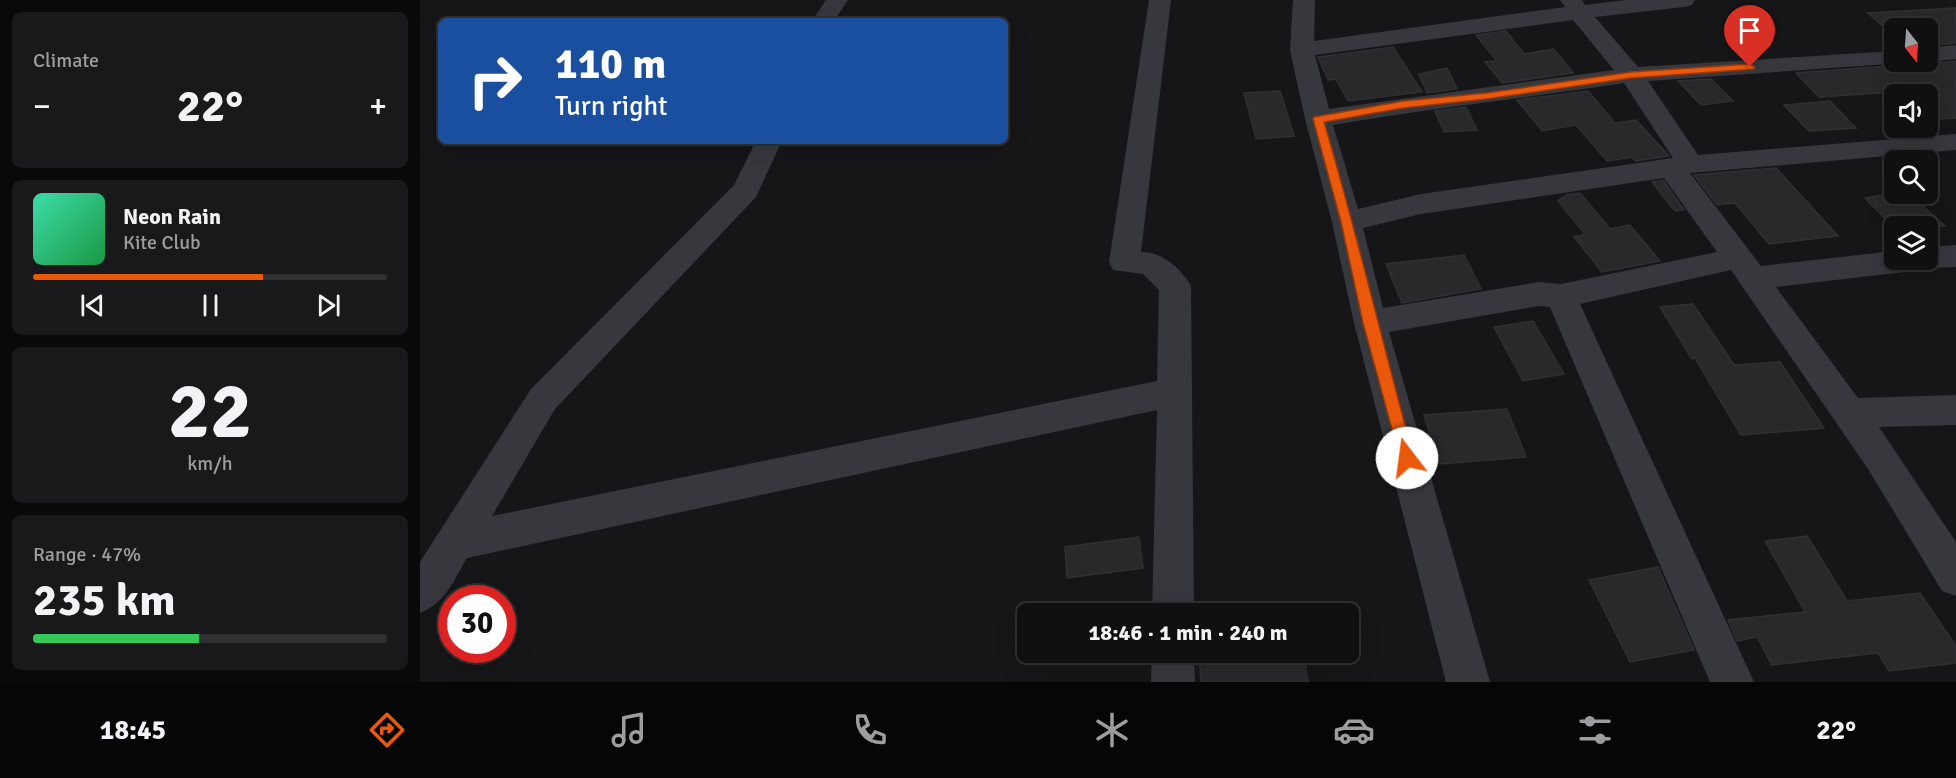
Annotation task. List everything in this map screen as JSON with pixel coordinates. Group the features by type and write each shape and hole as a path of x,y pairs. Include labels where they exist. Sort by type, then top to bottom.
{"street":[{"path":"825,18 837,0"},
{"path":"1160,0 1124,262 1150,263 1175,286 1173,603"},
{"path":"1304,0 1302,50 1318,119 1347,222 1370,323 1468,682"},
{"path":"1302,50 1575,6 1684,0"},
{"path":"1575,6 1631,75 1681,166 1745,268 1881,458 1956,576"},
{"path":"1938,54 1956,52"},
{"path":"1318,119 1403,105 1486,96 1631,75 1884,59"},
{"path":"1347,222 1421,204 1681,166 1956,142"},
{"path":"420,593 428,586 543,399 746,190 768,144"},
{"path":"1938,257 1956,256"},
{"path":"1370,323 1539,294 1561,296 1745,268 1884,261"},
{"path":"1561,296 1732,682"},
{"path":"455,542 1175,392"},
{"path":"1849,413 1956,410"},
{"path":"1173,663 1173,682"}],"building":[{"path":"1956,8 1956,43 1938,45 1938,18 1884,18 1884,27 1868,13"},
{"path":"1506,31 1524,54 1554,49 1573,73 1502,83 1485,62 1497,61 1476,35"},
{"path":"1393,47 1422,92 1348,101 1336,79 1328,80 1318,57"},
{"path":"1956,61 1956,118 1938,119 1938,84 1884,84 1884,93 1819,97 1796,73 1884,66 1884,72 1938,72 1938,63"},
{"path":"1447,68 1457,89 1427,93 1419,74"},
{"path":"1711,79 1733,101 1701,105 1678,81"},
{"path":"1280,91 1294,136 1256,139 1244,93"},
{"path":"1588,91 1615,123 1636,120 1669,156 1636,161 1632,157 1607,161 1576,125 1542,131 1517,100"},
{"path":"1830,101 1856,128 1809,131 1784,105"},
{"path":"1466,107 1477,130 1444,132 1435,111"},
{"path":"1776,168 1838,236 1769,244 1735,203 1717,205 1694,175"},
{"path":"1663,180 1684,210 1675,211 1652,182"},
{"path":"1580,193 1610,229 1630,225 1660,261 1602,272 1574,237 1585,234 1558,201 1566,195"},
{"path":"1884,195 1884,204 1920,204 1934,216 1884,217 1865,198"},
{"path":"1464,255 1481,289 1402,303 1386,264"},
{"path":"1693,304 1734,365 1780,362 1824,428 1741,435 1695,358 1692,359 1660,307"},
{"path":"1533,321 1564,374 1523,381 1494,327"},
{"path":"1507,409 1526,457 1439,464 1424,415"},
{"path":"1807,536 1847,601 1920,593 1956,646 1956,663 1889,671 1878,653 1772,665 1757,637 1737,641 1728,620 1805,612 1765,541"},
{"path":"1139,537 1143,568 1067,578 1065,547"},
{"path":"1658,567 1694,650 1630,662 1589,580"},
{"path":"1200,663 1305,663 1308,682 1201,682"}],"route":[{"path":"1407,458 1370,323 1347,222 1318,119 1403,105 1486,96 1631,75 1750,67"}]}
